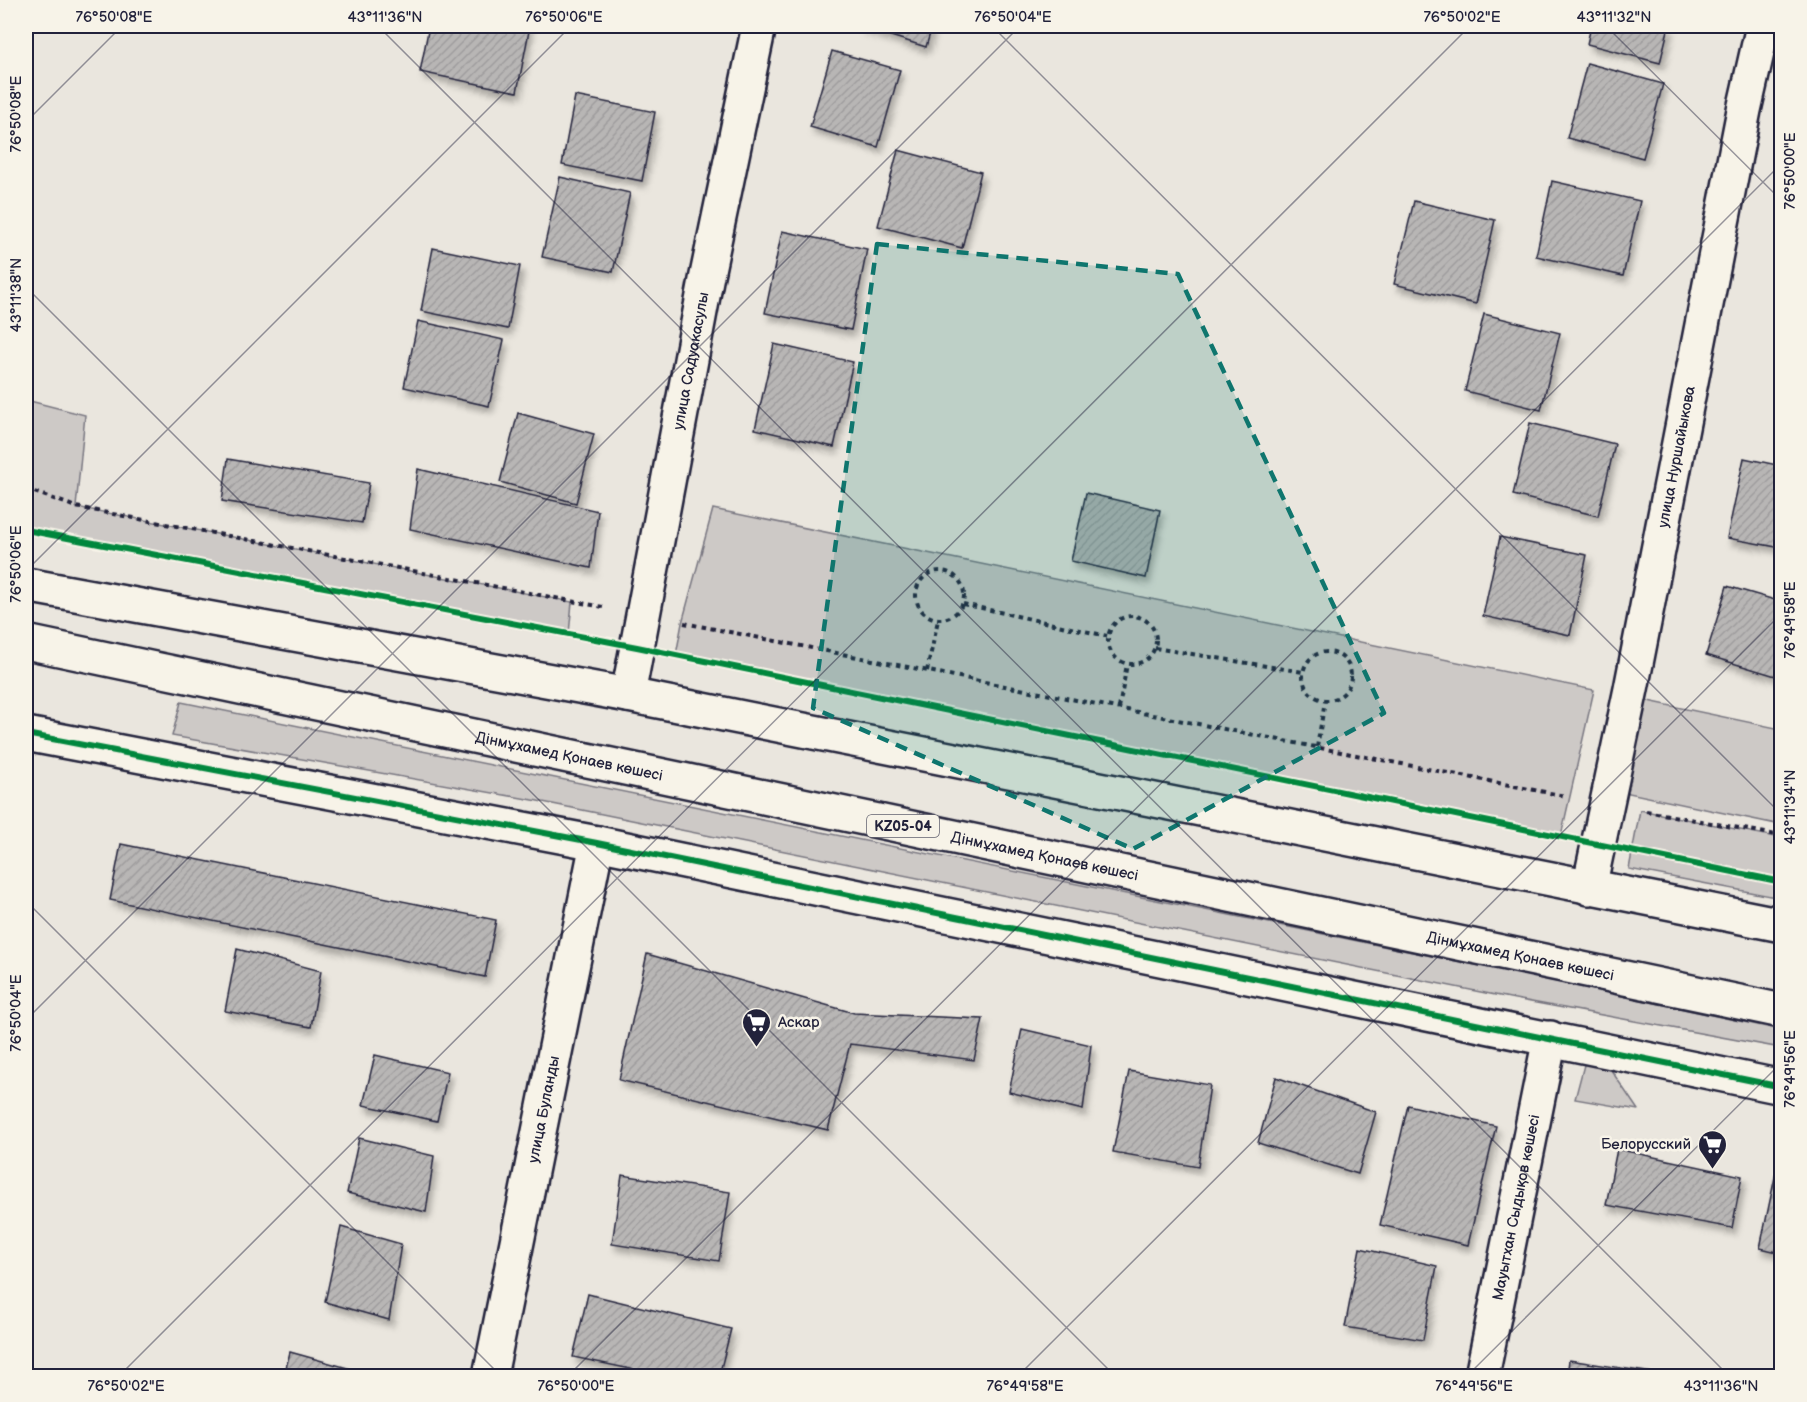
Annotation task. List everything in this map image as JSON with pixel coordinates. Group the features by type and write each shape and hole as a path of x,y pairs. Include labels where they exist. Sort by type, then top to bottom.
{"street":[{"name":"улица Садуакасулы","path":"628,695 706,280 759,26"},
{"name":"улица Нуршайыкова","path":"1589,888 1631,689 1744,110 1763,26"},
{"path":"26,585 628,695 1782,925"},
{"name":"Дінмұхамед Қонаев көшесі","path":"26,642 1782,1011"},
{"path":"26,734 597,843 1782,1087"},
{"name":"улица Буланды","path":"490,1377 597,843"},
{"name":"Мауытхан Сыдықов көшесі","path":"1482,1377 1550,1038"}],"path":[{"path":"26,489 76,507 643,615 1606,804 1782,836"},
{"path":"939,571 954,575 964,588 963,604 954,616 938,620 924,614 916,600 919,584 931,573 939,571"},
{"path":"963,604 1107,636"},
{"path":"1130,615 1138,616 1152,625 1156,641 1155,648 1145,660 1127,664 1115,658 1110,652 1107,636 1115,622 1130,615"},
{"path":"927,671 938,620"},
{"path":"1155,648 1303,672"},
{"path":"1333,653 1341,656 1347,662 1351,677 1346,692 1333,700 1325,701 1317,699 1306,689 1303,672 1310,658 1317,654 1333,653"},
{"path":"1119,708 1127,664"},
{"path":"1317,747 1325,701"}],"highlighted area":[{"path":"877,244 1178,274 1384,713 1133,849 813,708"}],"shaded area":[{"path":"26,400 85,415 76,507 572,602 569,634 26,530"},
{"path":"713,509 1594,690 1561,836 676,655 682,623"},
{"path":"1629,697 1781,729 1781,825 1610,789"},
{"path":"181,702 1520,974 1781,1030 1781,1048 1515,999 533,800 172,736"},
{"path":"1640,810 1781,838 1781,898 1629,869"},
{"path":"1585,1061 1607,1064 1638,1110 1575,1099"}],"building":[{"path":"429,26 530,26 517,92 420,72"},
{"path":"859,26 932,26 926,47"},
{"path":"1591,26 1669,26 1660,63 1587,44"},
{"path":"832,51 900,70 878,147 810,127"},
{"path":"1587,63 1663,84 1643,158 1567,138"},
{"path":"575,96 655,112 642,181 562,165"},
{"path":"898,150 981,172 962,248 878,226"},
{"path":"560,177 630,193 613,272 542,257"},
{"path":"1552,181 1640,201 1623,276 1536,256"},
{"path":"1414,201 1495,220 1476,304 1394,284"},
{"path":"782,231 867,249 851,330 765,313"},
{"path":"433,248 520,266 508,329 421,311"},
{"path":"1484,314 1560,333 1541,410 1465,391"},
{"path":"418,321 504,340 489,406 404,387"},
{"path":"774,344 853,362 834,447 755,429"},
{"path":"518,413 594,434 576,503 500,482"},
{"path":"1530,423 1615,444 1598,516 1513,495"},
{"path":"1744,458 1782,466 1782,548 1727,538"},
{"path":"228,459 369,483 362,523 222,501"},
{"path":"418,469 598,511 591,568 410,529"},
{"path":"1086,493 1160,510 1146,578 1071,561"},
{"path":"1500,537 1587,555 1570,635 1483,616"},
{"path":"1727,586 1782,602 1782,678 1706,655"},
{"path":"121,844 496,920 485,977 110,900"},
{"path":"237,949 321,971 311,1027 225,1011"},
{"path":"647,954 854,1013 983,1019 974,1060 850,1044 828,1130 619,1080"},
{"path":"1022,1029 1091,1045 1083,1110 1009,1092"},
{"path":"375,1055 448,1072 437,1121 363,1105"},
{"path":"1129,1071 1210,1085 1198,1167 1113,1152"},
{"path":"1276,1077 1376,1112 1358,1174 1258,1143"},
{"path":"1408,1105 1496,1126 1468,1245 1380,1225"},
{"path":"359,1138 434,1156 426,1212 347,1193"},
{"path":"1617,1149 1742,1176 1732,1228 1606,1205"},
{"path":"1776,1172 1782,1173 1782,1253 1760,1248"},
{"path":"622,1175 730,1192 719,1261 612,1244"},
{"path":"341,1227 401,1244 389,1320 325,1302"},
{"path":"1360,1248 1437,1266 1423,1340 1345,1327"},
{"path":"588,1294 731,1329 719,1376 664,1376 573,1357"},
{"path":"290,1352 355,1370 354,1376 284,1376"},
{"path":"1569,1360 1654,1373 1653,1376 1567,1376"}],"cycle path":[{"path":"26,530 637,647 1782,882"},
{"path":"26,734 597,843 1782,1087"}],"place":[{"name":"Аскар","path":"757,1048"},
{"name":"Белорусский","path":"1712,1170"}]}
